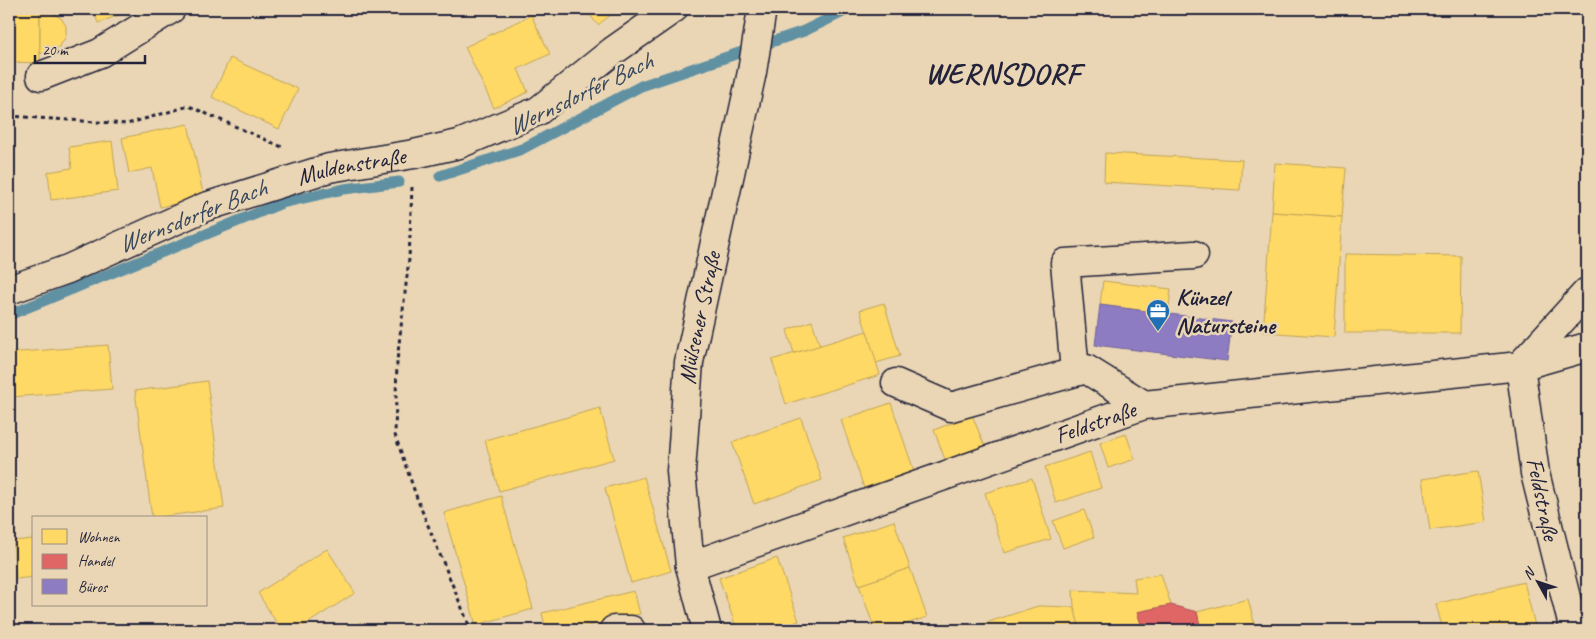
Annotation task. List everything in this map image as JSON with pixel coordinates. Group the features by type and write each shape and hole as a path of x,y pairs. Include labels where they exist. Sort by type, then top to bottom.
{"street":[{"path":"41,76 100,53 171,9"},
{"name":"Muldenstraße","path":"9,290 68,269 205,207 330,168 414,154 459,144 538,111 613,51 673,9"},
{"name":"Mülsener Straße","path":"707,630 690,566 681,471 689,362 752,72 762,9"},
{"path":"1075,372 1065,263 1194,255"},
{"path":"1520,366 1587,292"},
{"name":"Feldstraße","path":"690,566 1144,405 1520,366 1587,346"},
{"name":"Feldstraße","path":"1520,366 1535,473 1574,630"},
{"path":"896,383 951,406 1086,369 1144,405"},
{"path":"614,630 631,630"}],"path":[{"path":"9,116 127,124 188,106 330,168"},
{"path":"414,154 409,259 397,361 395,434 418,501 471,630"}],"building: Wohnen":[{"path":"9,9 40,9 40,63 9,62"},
{"path":"40,9 56,9 56,15 50,12 40,12"},
{"path":"93,9 134,9 98,23"},
{"path":"528,9 543,9 531,15"},
{"path":"585,9 618,9 598,25"},
{"path":"40,12 50,12 61,18 66,26 66,36 60,46 50,53 40,53"},
{"path":"531,15 550,54 518,69 528,92 494,108 465,47"},
{"path":"230,58 298,89 279,129 212,97"},
{"path":"188,124 204,198 160,207 152,168 129,173 122,138"},
{"path":"112,141 118,191 51,200 48,172 72,168 69,147"},
{"path":"1105,153 1242,160 1240,190 1104,182"},
{"path":"1275,163 1346,168 1342,217 1272,212"},
{"path":"1272,212 1342,217 1334,337 1263,332"},
{"path":"1345,254 1461,256 1460,333 1345,333"},
{"path":"1103,281 1171,289 1168,314 1100,305"},
{"path":"884,303 900,356 876,363 860,310"},
{"path":"812,321 820,346 794,353 787,330"},
{"path":"867,331 880,375 786,404 772,360"},
{"path":"108,345 112,389 11,397 9,353"},
{"path":"207,381 224,508 166,516 152,516 135,391"},
{"path":"891,403 914,471 864,488 841,420"},
{"path":"600,408 614,459 499,491 485,440"},
{"path":"972,415 985,447 946,462 934,430"},
{"path":"801,418 822,480 754,504 732,442"},
{"path":"1126,434 1135,459 1108,468 1100,443"},
{"path":"1090,452 1101,488 1056,503 1045,467"},
{"path":"1478,471 1486,522 1430,530 1422,479"},
{"path":"644,477 671,571 631,583 605,488"},
{"path":"1032,478 1051,539 1004,553 985,493"},
{"path":"501,496 533,609 476,625 444,513"},
{"path":"1084,510 1094,537 1063,548 1053,521"},
{"path":"894,521 910,568 859,585 843,538"},
{"path":"32,539 32,577 16,579 13,541"},
{"path":"327,549 355,593 297,630 281,630 258,593"},
{"path":"777,558 799,621 774,630 737,630 719,578"},
{"path":"910,568 927,617 888,630 875,630 859,585"},
{"path":"1161,574 1171,605 1137,612 1143,630 1080,630 1074,607 1073,590 1136,593 1134,578"},
{"path":"1524,582 1536,630 1443,630 1436,604"},
{"path":"634,591 640,614 570,630 546,630 542,613"},
{"path":"1248,599 1256,630 1201,630 1197,612"},
{"path":"1038,606 1074,607 1080,630 964,630"},
{"path":"361,622 366,630 349,630"}],"building: Handel":[{"path":"1171,605 1197,612 1201,630 1143,630 1137,612"}],"building: Büros":[{"path":"1100,305 1232,322 1227,361 1095,345"}],"waterway":[{"name":"Wernsdorfer Bach","path":"440,176 522,149 641,86 804,31 849,9"},
{"name":"Wernsdorfer Bach","path":"9,315 282,203 344,189 399,182"}],"place":[{"name":"Künzel Natursteine","path":"1158,332"}],"district":[{"name":"WERNSDORF","path":"1003,73"}]}
